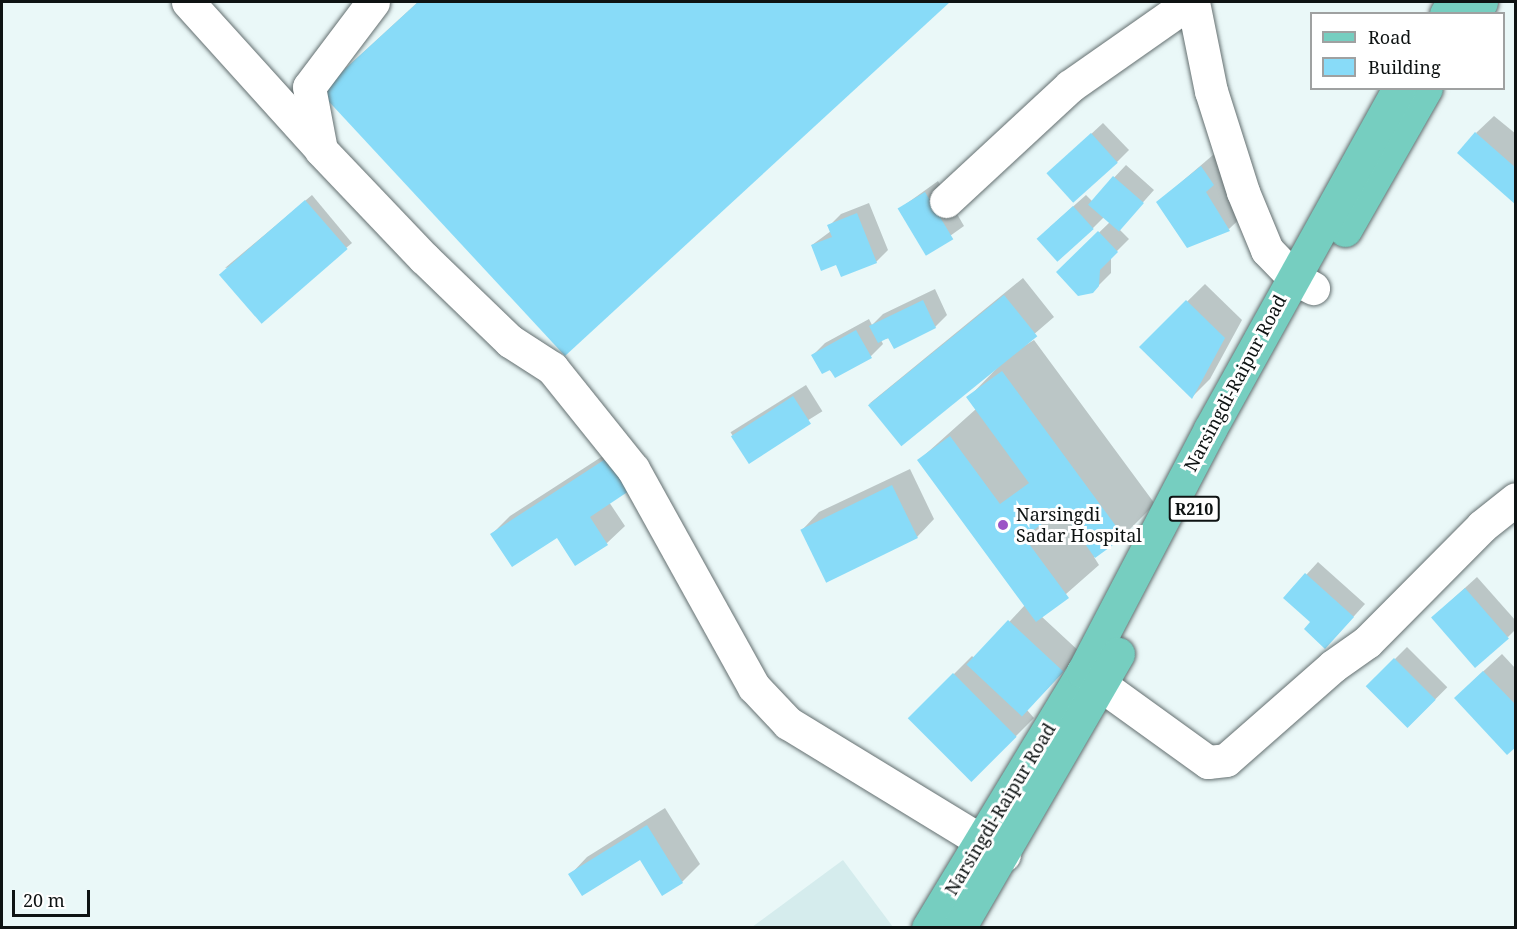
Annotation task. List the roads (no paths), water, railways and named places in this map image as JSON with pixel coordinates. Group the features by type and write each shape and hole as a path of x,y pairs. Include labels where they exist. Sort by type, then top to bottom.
{"main road":[{"name":"Narsingdi-Raipur Road","path":"959,927 992,849 1093,678 1303,282 1398,90"},
{"name":"Narsingdi-Raipur Road","path":"1303,282 1425,90"},
{"name":"Narsingdi-Raipur Road","path":"928,927 992,849"}],"street":[{"path":"188,2 321,150 424,258 510,341 552,368 633,469 753,687 788,723 992,849"},
{"path":"321,150 309,87 373,2"},
{"path":"946,201 1070,86 1192,2 1211,91 1243,192 1267,250 1303,282"},
{"path":"1093,678 1208,762 1226,760 1333,666 1367,642 1482,526 1515,500"}],"place":[{"name":"Narsingdi Sadar Hospital","path":"1003,525"}]}
